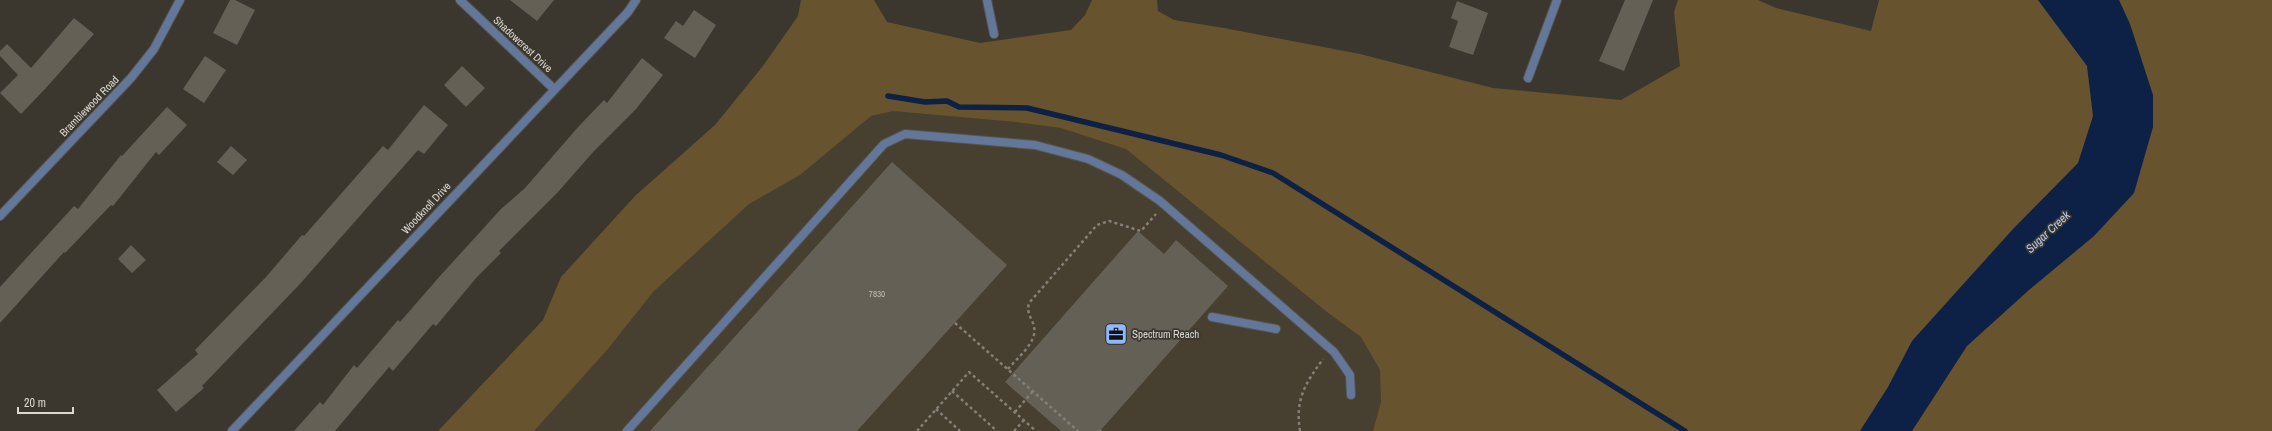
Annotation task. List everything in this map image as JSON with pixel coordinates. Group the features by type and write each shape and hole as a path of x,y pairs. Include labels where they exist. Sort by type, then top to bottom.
{"street":[{"name":"Bramblewood Road","path":"0,216 131,78 154,49 180,0"},
{"name":"Shadowcrest Drive","path":"460,0 554,89"},
{"name":"Woodknoll Drive","path":"232,431 628,12 636,0"},
{"path":"987,0 994,34"},
{"path":"1528,78 1557,0"},
{"path":"627,431 884,144 893,138 905,134 922,134 1035,145 1088,159 1122,175 1164,204 1330,349 1346,366 1350,375 1351,395"},
{"path":"1212,317 1276,330"}],"path":[{"path":"1008,369 1034,336 1034,327 1027,310 1029,303 1097,225 1109,221 1141,231 1164,204"},
{"path":"955,323 1078,431"},
{"path":"1300,431 1298,406 1300,395 1330,349"},
{"path":"919,430 969,372 1036,431"},
{"path":"952,391 997,431"},
{"path":"1015,412 1033,392"},
{"path":"936,409 960,431"},
{"path":"1014,431 1024,420"}],"shaded area":[{"path":"801,0 874,0 887,22 980,43 1071,30 1085,15 1092,0 1157,0 1158,11 1174,20 1360,54 1493,88 1621,100 1680,66 1674,12 1678,0 1758,0 1776,8 1871,31 1879,0 2272,0 2272,431 1373,431 1381,402 1380,370 1361,337 1327,312 1126,149 1061,128 1016,122 893,111 871,116 800,175 749,204 653,292 607,350 534,431 438,431 543,320 561,277 635,196 715,125 763,66 798,16"},
{"path":"827,49 2003,132 1764,431 474,431"}],"water":[{"name":"Sugar Creek","path":"2038,0 2119,0 2130,24 2153,95 2153,127 2134,193 2094,236 2029,290 1967,346 1912,431 1860,431 1888,387 1912,341 2013,229 2078,163 2093,116 2087,66"}],"building":[{"path":"230,0 235,0 255,10 237,45 213,33"},
{"path":"510,0 554,0 537,21"},
{"path":"1625,0 1653,0 1624,71 1599,61"},
{"path":"1457,1 1488,13 1473,55 1449,47 1458,21 1451,18"},
{"path":"694,10 716,25 695,58 664,38 676,21 683,26"},
{"path":"74,18 94,34 21,114 0,93 18,75 0,56 0,51 7,44 31,68"},
{"path":"205,56 226,70 204,103 183,89"},
{"path":"642,58 663,75 636,109 594,151 558,192 499,251 501,253 477,277 436,326 433,324 393,371 389,367 335,431 294,431 320,402 323,405 354,365 357,368 398,320 400,322 501,209 525,188 579,126 604,100 607,103"},
{"path":"462,66 485,88 466,107 444,85"},
{"path":"424,105 448,125 424,154 418,150 299,285 202,386 204,388 176,412 157,390 198,354 195,350 266,277 302,235 304,236 383,146 388,150"},
{"path":"167,107 187,125 159,155 156,152 113,206 111,205 65,253 64,252 0,323 0,287 74,206 78,209 121,155 122,156"},
{"path":"231,146 247,160 233,175 217,162"},
{"path":"892,162 1007,265 857,431 650,431"},
{"name":"Spectrum Reach","path":"1138,231 1164,254 1176,240 1228,286 1100,431 1061,431 1005,382"},
{"path":"131,245 146,260 132,273 118,259"}],"waterway":[{"path":"888,96 925,102 947,101 959,107 1027,108 1221,155 1273,173 1685,431"}],"place":[{"name":"Spectrum Reach","path":"1116,334"}]}
